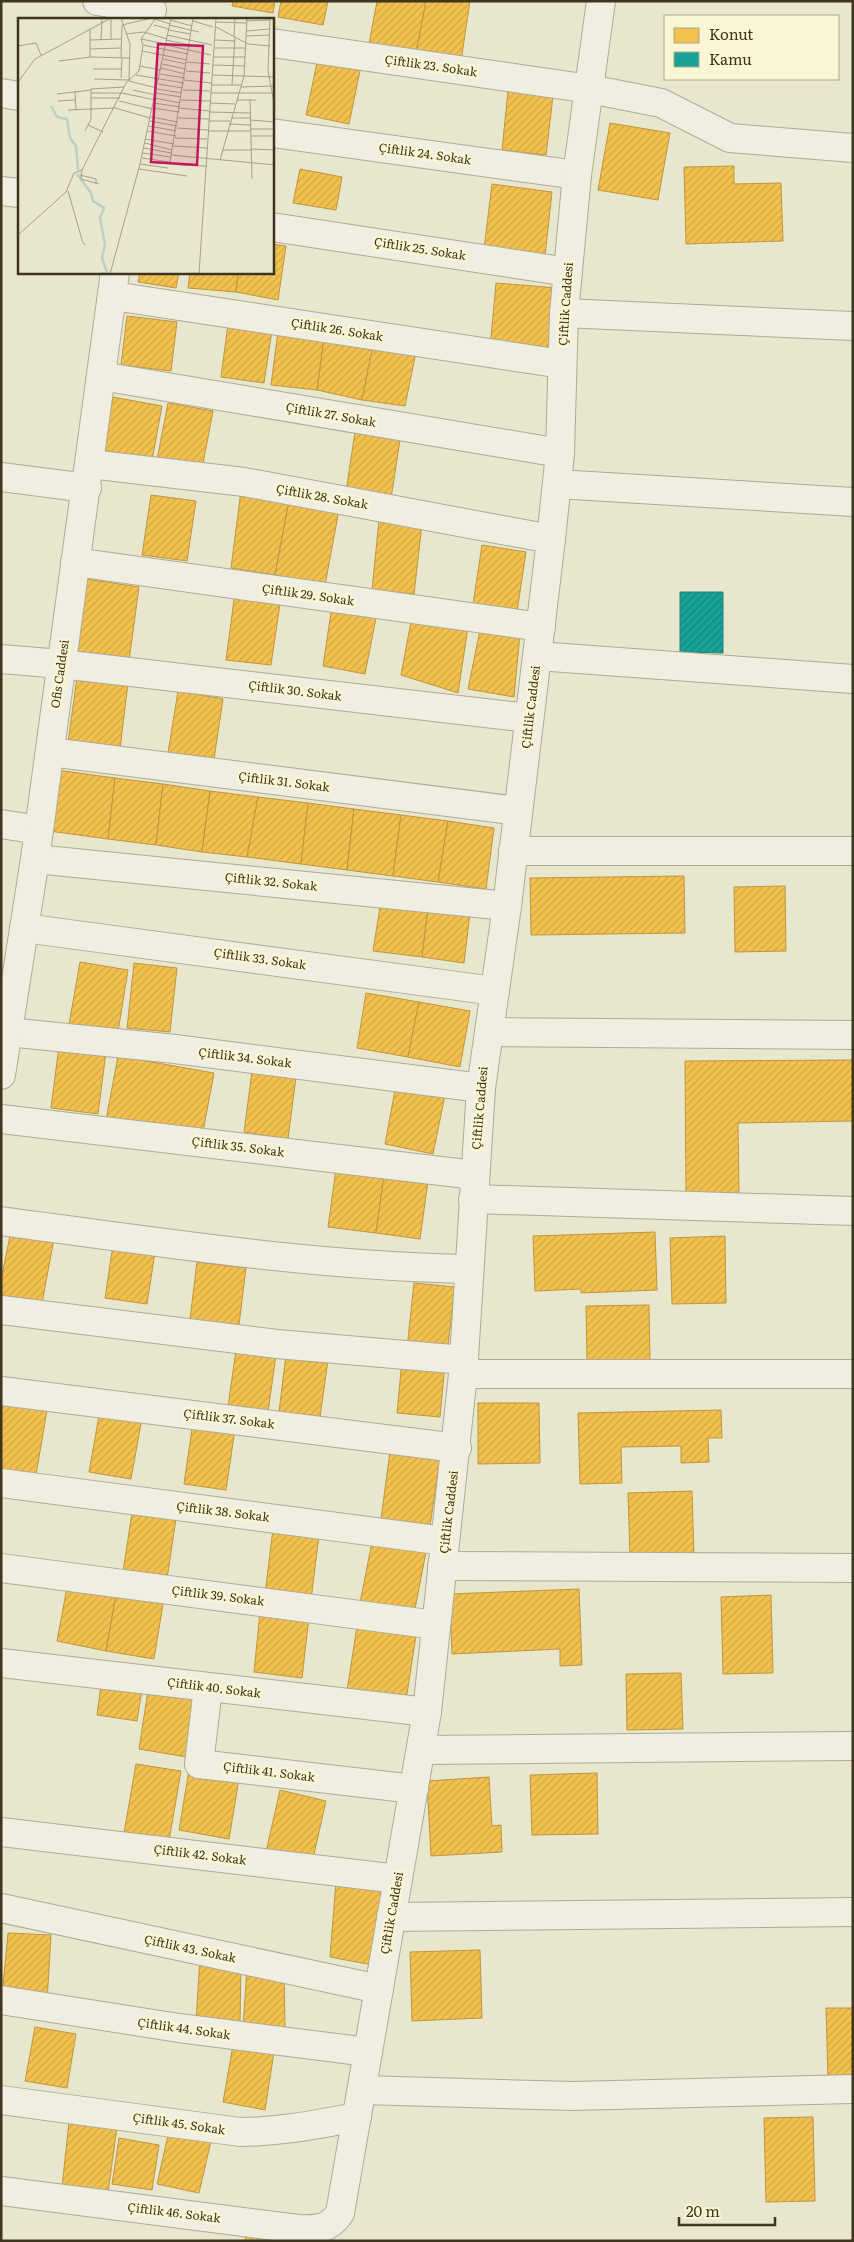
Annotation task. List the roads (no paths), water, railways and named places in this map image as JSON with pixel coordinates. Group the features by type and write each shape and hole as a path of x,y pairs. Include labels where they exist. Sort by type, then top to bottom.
{"street":[{"path":"97,1 152,10"},
{"name":"Çiftlik Caddesi","path":"340,2213 427,1712 443,1553 457,1448 464,1367 481,1088 507,906 552,539 560,453 564,313 577,175 601,1"},
{"name":"Çiftlik 23. Sokak","path":"274,43 590,89 661,103 730,138 853,148"},
{"path":"1,93 18,96"},
{"name":"Çiftlik 24. Sokak","path":"274,133 577,175"},
{"path":"1,191 18,193"},
{"name":"Çiftlik 25. Sokak","path":"274,227 568,272"},
{"name":"Çiftlik 26. Sokak","path":"114,284 562,364"},
{"name":"Ofis Caddesi","path":"1,1073 8,1032 10,968 24,928 35,859 114,284"},
{"path":"564,313 853,326"},
{"name":"Çiftlik 27. Sokak","path":"101,376 560,453"},
{"name":"Çiftlik 28. Sokak","path":"1,477 89,476 244,482 552,539"},
{"path":"557,484 853,502"},
{"name":"Çiftlik 29. Sokak","path":"75,562 541,627"},
{"path":"537,656 853,679"},
{"name":"Çiftlik 30. Sokak","path":"1,659 61,664 529,718"},
{"name":"Çiftlik 31. Sokak","path":"50,752 518,811"},
{"path":"1,824 39,830"},
{"path":"513,851 853,851"},
{"name":"Çiftlik 32. Sokak","path":"35,859 507,906"},
{"name":"Çiftlik 33. Sokak","path":"24,928 495,991"},
{"name":"Çiftlik 34. Sokak","path":"8,1032 174,1049 481,1088"},
{"path":"489,1032 853,1035"},
{"name":"Çiftlik 35. Sokak","path":"1,1120 474,1187 853,1211"},
{"path":"1,1221 262,1256 392,1268 469,1269"},
{"path":"1,1310 464,1367 853,1374"},
{"name":"Çiftlik 37. Sokak","path":"1,1391 457,1448"},
{"name":"Çiftlik 38. Sokak","path":"1,1483 443,1553 853,1568"},
{"name":"Çiftlik 39. Sokak","path":"1,1568 436,1625"},
{"name":"Çiftlik 40. Sokak","path":"1,1663 427,1712"},
{"name":"Çiftlik 41. Sokak","path":"208,1688 199,1764 414,1789"},
{"path":"420,1750 853,1746"},
{"name":"Çiftlik 42. Sokak","path":"1,1832 398,1878"},
{"name":"Çiftlik 43. Sokak","path":"1,1908 379,1989"},
{"path":"391,1918 853,1912"},
{"name":"Çiftlik 44. Sokak","path":"1,2000 178,2028 368,2052"},
{"path":"362,2090 574,2096 853,2089"},
{"name":"Çiftlik 45. Sokak","path":"1,2100 240,2132 294,2129 357,2116"},
{"name":"Çiftlik 46. Sokak","path":"1,2191 312,2230 328,2227 340,2213"}]}
